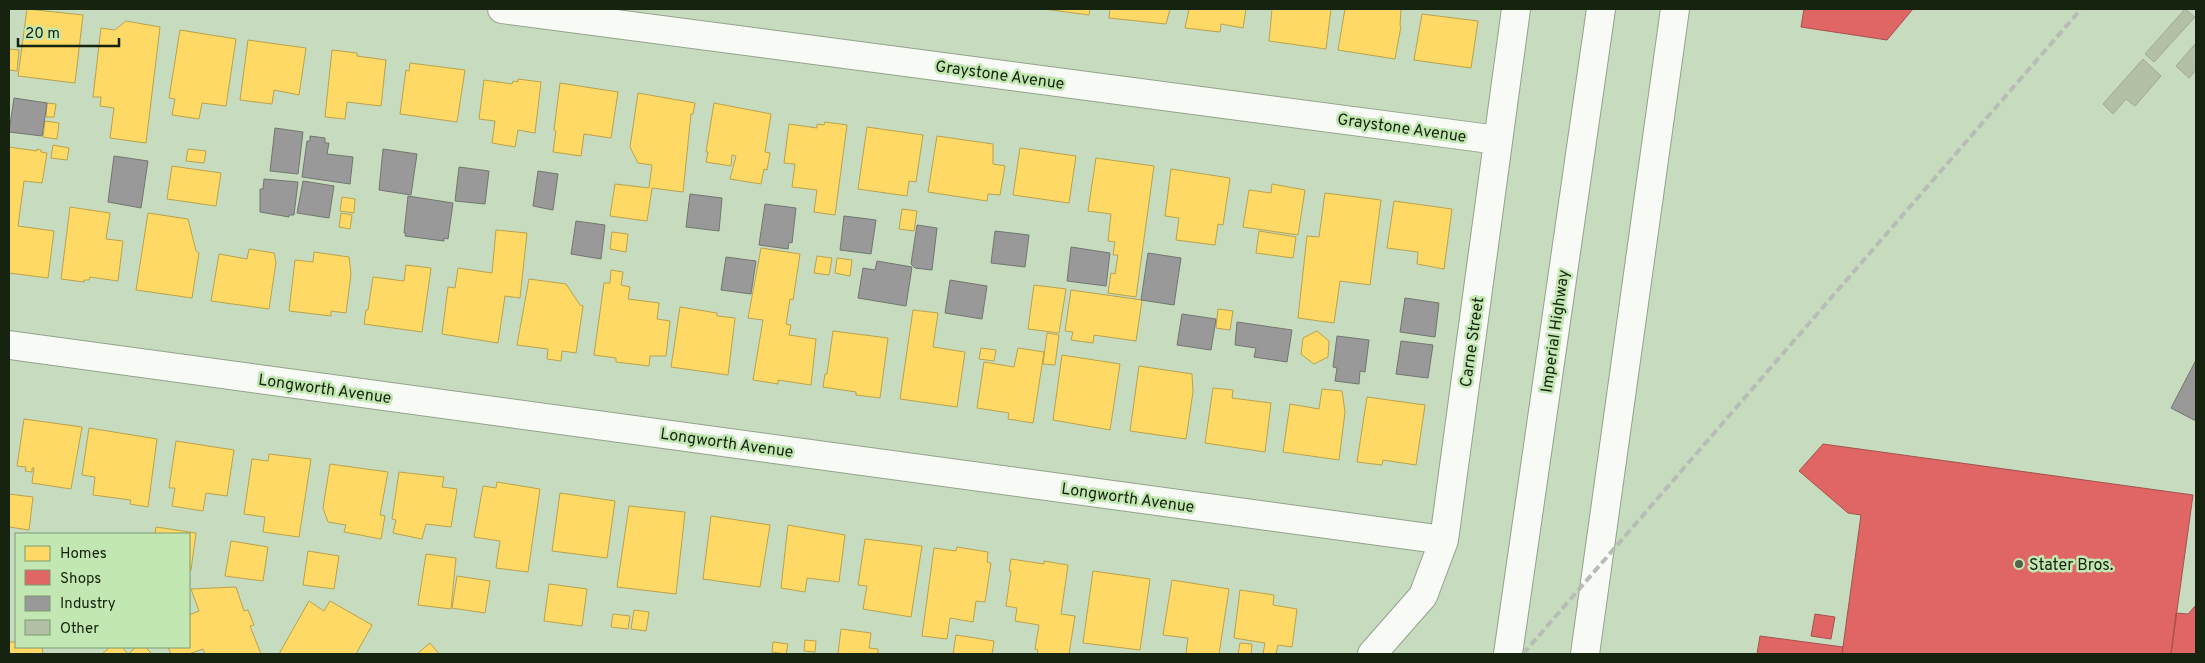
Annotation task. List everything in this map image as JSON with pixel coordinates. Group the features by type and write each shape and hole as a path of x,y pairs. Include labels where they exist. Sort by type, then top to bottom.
{"street":[{"name":"Graystone Avenue","path":"502,9 1498,140"},
{"name":"Carne Street","path":"1372,654 1423,596 1444,540 1516,9"},
{"name":"Imperial Highway","path":"1508,654 1601,9"},
{"path":"1585,654 1675,9"},
{"name":"Longworth Avenue","path":"9,345 1444,540"}],"building: Homes":[{"path":"27,9 83,15 75,83 18,76"},
{"path":"1044,9 1090,9 1089,15"},
{"path":"1110,9 1170,9 1166,24 1109,18"},
{"path":"1189,9 1246,9 1243,28 1221,24 1220,32 1185,28"},
{"path":"1272,9 1331,9 1326,49 1269,41"},
{"path":"1345,9 1401,9 1401,26 1395,59 1338,50"},
{"path":"1422,14 1478,21 1471,68 1414,60"},
{"path":"126,21 160,27 146,143 110,138 114,108 100,106 101,97 93,97 101,28 115,30"},
{"path":"180,30 236,39 226,106 202,103 199,119 172,115 175,99 169,98"},
{"path":"248,40 306,48 299,95 274,90 272,104 240,100"},
{"path":"9,49 19,50 17,71 9,70"},
{"path":"332,50 357,53 357,56 386,60 381,106 347,102 345,119 325,117"},
{"path":"410,63 465,70 457,122 400,114 406,70 409,71"},
{"path":"518,79 541,82 535,133 518,130 515,147 492,143 495,121 479,119 484,80 512,84 513,81 518,82"},
{"path":"560,83 618,92 611,138 584,134 581,156 553,152"},
{"path":"638,93 695,103 693,114 691,114 683,192 652,188 647,221 610,216 615,184 649,188 652,165 638,163 630,147"},
{"path":"47,103 56,104 54,117 46,117"},
{"path":"714,103 771,114 765,152 770,153 767,170 764,169 761,184 730,179 736,156 732,155 731,166 706,162"},
{"path":"45,121 59,123 57,139 43,137"},
{"path":"825,122 847,125 835,215 814,212 817,190 792,187 795,164 784,163 789,124 817,128 817,124 824,125"},
{"path":"867,127 923,135 916,182 909,181 907,196 858,189"},
{"path":"937,136 993,144 993,164 1005,166 1000,195 988,194 987,201 928,192"},
{"path":"53,145 69,148 67,160 51,158"},
{"path":"9,147 37,151 37,149 47,153 42,183 24,181 18,226 54,231 48,278 9,273"},
{"path":"1020,148 1076,156 1069,203 1013,195"},
{"path":"188,149 206,151 204,163 186,161"},
{"path":"1096,158 1154,166 1136,297 1108,293 1111,273 1115,274 1118,255 1113,255 1115,242 1108,241 1111,214 1088,211"},
{"path":"172,166 221,173 216,206 167,199"},
{"path":"1171,169 1230,178 1223,225 1218,224 1215,245 1176,240 1179,218 1165,216"},
{"path":"1272,184 1305,190 1298,235 1243,227 1249,190 1271,193"},
{"path":"1325,193 1381,200 1370,285 1340,281 1334,323 1298,318 1307,236 1319,237"},
{"path":"342,197 355,199 354,213 340,211"},
{"path":"1394,201 1452,209 1444,269 1417,264 1418,252 1387,248"},
{"path":"70,207 110,213 106,239 123,241 118,281 90,277 89,280 84,280 84,282 61,279"},
{"path":"902,209 917,211 914,231 899,229"},
{"path":"148,213 188,219 196,251 199,253 192,298 136,290"},
{"path":"341,213 352,215 350,229 339,227"},
{"path":"496,230 527,233 520,298 505,296 498,343 442,334 448,287 455,288 458,268 492,273"},
{"path":"1259,231 1296,237 1293,258 1256,253"},
{"path":"612,232 628,234 626,252 610,249"},
{"path":"761,248 800,254 793,300 790,299 786,324 791,325 789,335 816,339 811,385 778,380 778,384 753,380 763,320 748,318"},
{"path":"249,249 274,253 276,262 269,309 211,301 219,254 247,259"},
{"path":"314,252 349,257 351,274 346,313 331,311 331,316 289,311 295,260 313,262"},
{"path":"817,256 832,258 829,275 814,273"},
{"path":"837,258 852,260 850,276 835,273"},
{"path":"406,265 431,268 422,332 364,324 373,277 404,281"},
{"path":"611,270 623,272 621,285 630,287 628,299 659,303 657,319 670,321 666,356 650,356 649,366 616,362 616,358 594,355 604,283 610,283"},
{"path":"529,279 566,284 580,305 583,306 576,353 562,351 561,361 547,359 548,349 517,345"},
{"path":"1034,285 1066,289 1059,333 1028,329"},
{"path":"1071,290 1142,300 1136,341 1094,335 1093,343 1071,340 1073,332 1065,331"},
{"path":"680,307 717,313 717,316 735,318 728,375 671,367"},
{"path":"1218,309 1233,311 1230,330 1216,328"},
{"path":"913,310 938,313 933,347 965,352 957,407 900,399"},
{"path":"833,331 888,338 880,398 856,395 856,392 823,387 825,374 827,374"},
{"path":"1317,331 1329,341 1328,357 1314,364 1301,354 1303,338"},
{"path":"1047,333 1059,335 1055,365 1043,364"},
{"path":"981,348 996,350 994,361 979,359"},
{"path":"1018,348 1044,352 1033,423 1008,419 1009,413 977,408 984,362 1014,367"},
{"path":"1062,355 1120,364 1110,430 1053,420"},
{"path":"1139,366 1192,374 1193,392 1186,439 1130,431"},
{"path":"1213,388 1233,390 1232,398 1271,403 1265,452 1205,443"},
{"path":"1322,389 1342,391 1345,412 1339,460 1283,452 1290,404 1319,409"},
{"path":"1367,397 1425,405 1416,465 1383,460 1382,465 1357,462"},
{"path":"24,419 82,427 71,489 32,483 34,468 32,468 32,472 25,471 26,467 17,466"},
{"path":"89,428 157,439 148,507 130,504 131,500 93,495 95,477 82,475"},
{"path":"176,441 234,450 227,496 206,493 203,511 172,506 175,488 169,488"},
{"path":"269,454 311,459 299,537 263,532 265,517 244,514 252,459 268,461"},
{"path":"330,464 388,472 380,515 385,516 381,539 344,532 346,525 328,522 323,508"},
{"path":"399,472 444,477 442,487 457,489 451,527 426,524 422,539 393,533 396,520 392,519"},
{"path":"497,482 540,489 528,572 496,568 500,541 474,537 483,486 496,488"},
{"path":"560,493 615,501 607,558 552,551"},
{"path":"9,494 33,497 29,530 9,527"},
{"path":"629,506 685,512 676,594 617,587"},
{"path":"711,516 770,525 760,587 703,579"},
{"path":"788,525 845,535 839,582 807,578 805,592 781,588"},
{"path":"156,527 196,533 191,570 190,533 155,533"},
{"path":"865,539 922,546 911,617 863,609 867,586 858,585"},
{"path":"231,541 268,547 263,581 225,576"},
{"path":"957,547 988,552 987,562 991,563 985,602 976,601 973,622 950,618 947,639 922,636 934,548 956,551"},
{"path":"308,551 339,556 334,589 303,585"},
{"path":"426,554 456,558 451,609 418,605"},
{"path":"1011,559 1044,564 1044,561 1068,565 1061,614 1075,616 1069,654 1037,654 1038,650 1035,649 1039,625 1015,621 1017,608 1006,606"},
{"path":"1093,571 1150,579 1140,650 1083,643"},
{"path":"457,576 490,581 485,613 452,608"},
{"path":"1172,580 1229,589 1219,654 1186,654 1188,638 1163,635"},
{"path":"549,584 587,589 582,626 544,621"},
{"path":"236,587 244,611 248,610 254,625 250,626 261,654 205,654 203,649 189,654 171,654 168,648 190,648 190,615 199,611 191,589"},
{"path":"1240,590 1274,595 1273,605 1297,609 1292,647 1278,645 1276,654 1263,654 1265,643 1234,638"},
{"path":"309,601 324,611 330,601 372,625 356,654 279,654"},
{"path":"634,610 649,612 646,631 631,629"},
{"path":"613,614 630,616 628,629 611,627"},
{"path":"841,629 871,633 869,648 878,649 878,654 838,654"},
{"path":"956,635 994,641 992,654 953,654"},
{"path":"805,640 816,641 815,652 804,651"},
{"path":"9,642 15,642 15,648 42,648 43,654 9,654"},
{"path":"773,642 788,644 786,654 772,652"},
{"path":"430,643 439,654 417,654"},
{"path":"1240,643 1252,644 1251,654 1238,654"},
{"path":"109,648 123,648 128,654 102,654"},
{"path":"135,648 146,648 152,654 128,654"}],"building: Shops":[{"path":"1804,9 1913,9 1887,40 1801,27"},
{"name":"Stater Bros.","path":"1823,444 2193,495 2171,654 1842,654 1861,515 1848,513 1799,471"},
{"path":"2196,605 2196,654 2171,654 2176,613 2188,614"},
{"path":"1815,614 1835,617 1831,639 1811,636"},
{"path":"1760,636 1843,647 1842,654 1757,654"}],"building: Industry":[{"path":"14,98 47,103 42,136 9,132"},
{"path":"275,128 303,132 298,174 270,171"},
{"path":"310,136 325,138 325,143 329,143 327,154 353,157 350,184 302,177 307,141 310,141"},
{"path":"383,149 417,154 411,195 379,190"},
{"path":"114,156 148,161 141,208 108,202"},
{"path":"459,167 489,171 485,204 455,201"},
{"path":"538,171 558,174 553,210 533,206"},
{"path":"264,179 298,182 294,215 289,215 289,217 260,212 260,189 263,189"},
{"path":"303,181 334,186 329,218 297,213"},
{"path":"690,194 722,198 719,231 686,227"},
{"path":"408,196 453,203 448,239 444,238 444,241 405,236"},
{"path":"765,204 796,208 792,243 789,242 788,249 759,245"},
{"path":"844,216 876,220 871,254 840,250"},
{"path":"576,221 605,225 601,259 571,254"},
{"path":"917,225 937,228 932,270 915,268 911,264"},
{"path":"995,231 1029,235 1025,267 991,263"},
{"path":"1071,247 1110,253 1106,286 1067,281"},
{"path":"1148,253 1181,258 1174,305 1141,300"},
{"path":"726,257 756,261 751,294 721,290"},
{"path":"877,261 912,267 906,306 858,298 863,268 875,270"},
{"path":"950,280 987,286 982,319 945,313"},
{"path":"1405,298 1439,303 1435,337 1400,332"},
{"path":"1182,314 1216,319 1211,350 1177,345"},
{"path":"1237,322 1292,330 1287,362 1254,357 1256,348 1235,345"},
{"path":"1337,336 1369,340 1365,372 1360,371 1359,384 1335,381 1337,368 1333,367"},
{"path":"1401,341 1433,345 1428,378 1396,374"},
{"path":"2196,360 2196,421 2171,408"}],"building: Other":[{"path":"2185,9 2195,17 2154,62 2145,54"},
{"path":"2196,43 2196,70 2189,78 2176,66"},
{"path":"2143,59 2161,76 2135,106 2126,99 2113,114 2103,104"}],"railway":[{"path":"1523,654 2081,9"}],"place":[{"name":"Stater Bros.","path":"2019,564"}]}
